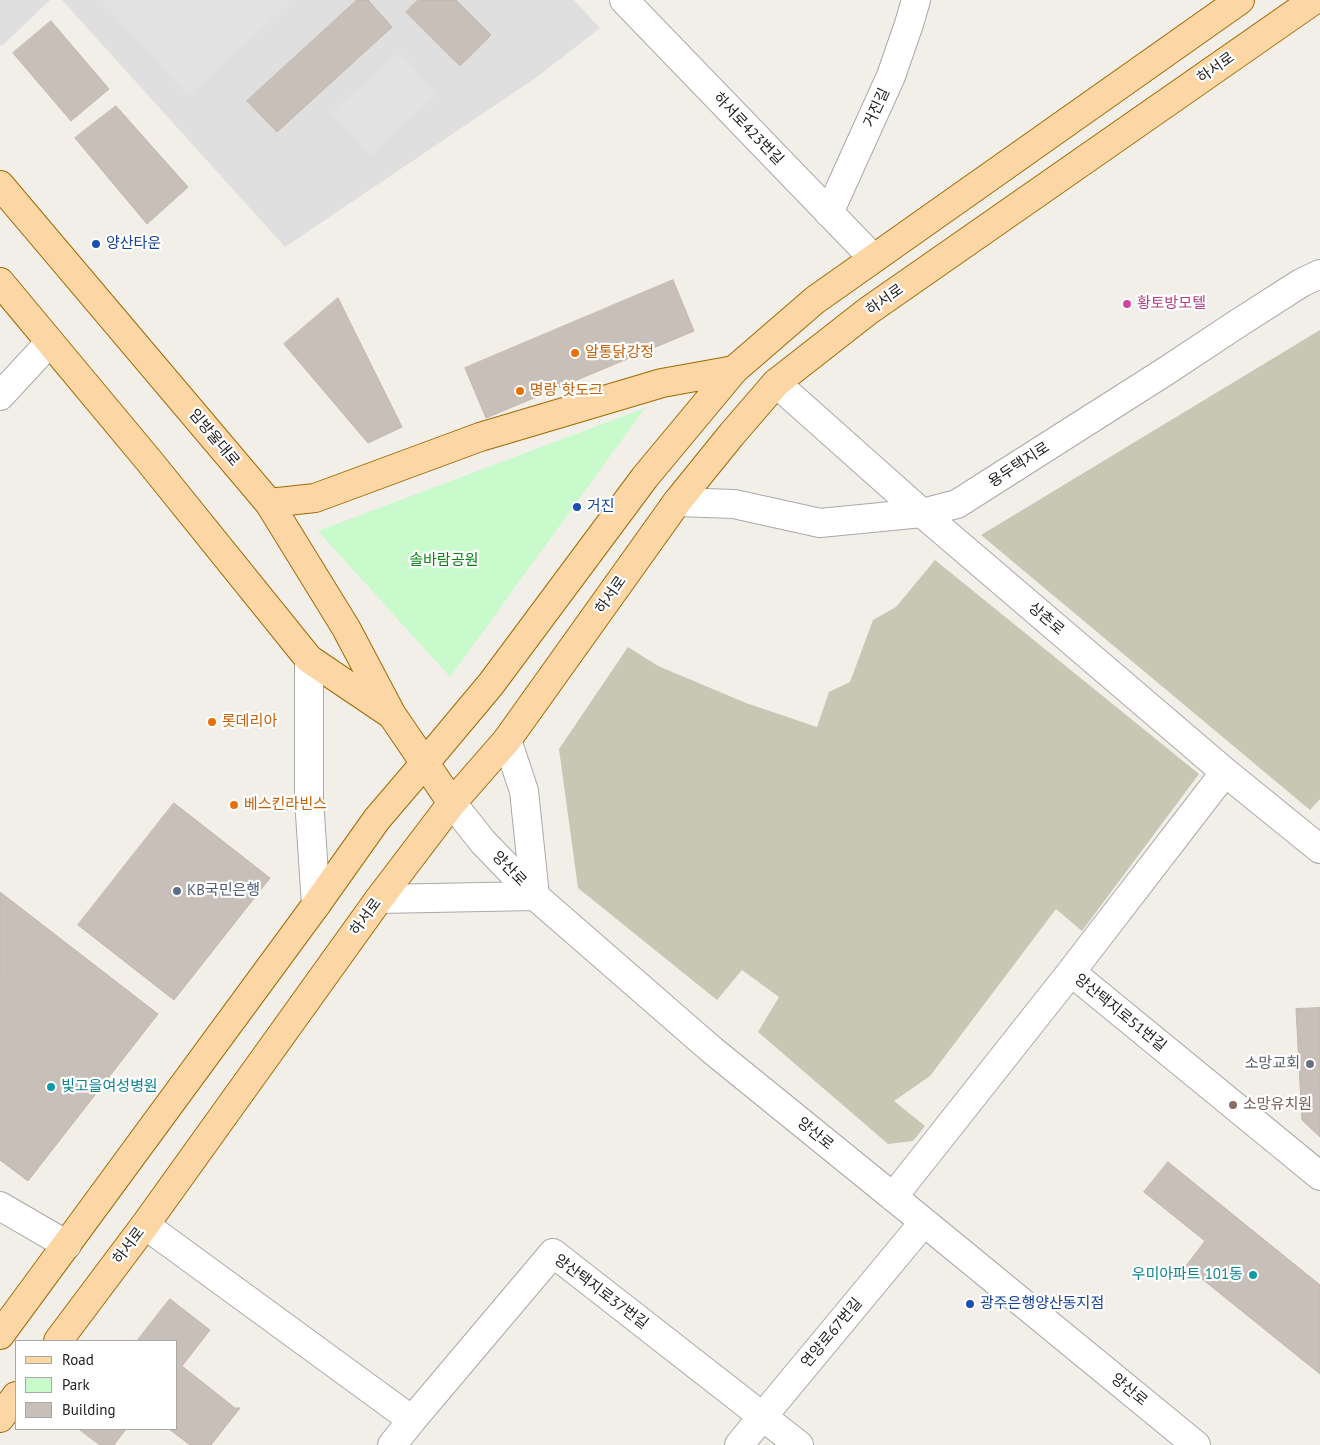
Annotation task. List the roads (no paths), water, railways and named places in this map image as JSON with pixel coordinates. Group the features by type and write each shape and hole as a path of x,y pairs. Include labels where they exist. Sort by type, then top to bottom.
{"main road":[{"path":"0,1335 316,905 377,818 491,684 645,477 734,370 814,300 1240,0"},
{"name":"하서로","path":"59,1340 145,1225 379,899 452,803 507,740 677,502 776,383 868,311 1314,0"},
{"name":"임방울대로","path":"0,185 269,503 346,628 392,715 452,803"},
{"name":"임방울대로","path":"0,282 150,462 309,659 392,715"},
{"path":"269,503 315,498 480,437 662,383 734,370"}],"street":[{"name":"하서로423번길","path":"624,0 873,258"},
{"name":"거진길","path":"829,213 892,76 916,0"},
{"name":"용두택지로","path":"677,502 734,504 820,523 922,513 957,504 1301,283 1320,274"},
{"path":"0,396 50,342"},
{"name":"상촌로","path":"776,383 922,513 1225,772 1318,844"},
{"path":"309,659 309,799 316,905"},
{"path":"379,899 535,896 524,791 507,740"},
{"name":"양산택지로51번길","path":"1225,772 1070,972 1320,1176"},
{"name":"양산로","path":"452,803 482,842 535,896 712,1050 1196,1445"},
{"path":"892,1197 1070,972"},
{"path":"0,1206 67,1245"},
{"name":"연양로67번길","path":"739,1445 924,1222"},
{"path":"145,1225 412,1420"},
{"name":"양산택지로37번길","path":"392,1445 553,1253 799,1445"}],"place":[{"name":"양산타운","path":"96,244"},
{"name":"황토방모텔","path":"1127,304"},
{"name":"알통닭강정","path":"575,353"},
{"name":"명랑 핫도그","path":"520,391"},
{"name":"거진","path":"577,507"},
{"name":"롯데리아","path":"212,722"},
{"name":"베스킨라빈스","path":"234,805"},
{"name":"KB국민은행","path":"177,891"},
{"name":"소망교회","path":"1310,1064"},
{"name":"빛고을여성병원","path":"51,1087"},
{"name":"소망유치원","path":"1233,1105"},
{"name":"우미아파트 101동","path":"1253,1275"},
{"name":"광주은행양산동지점","path":"970,1304"}],"park label":[{"name":"솔바람공원","path":"444,561"}]}
